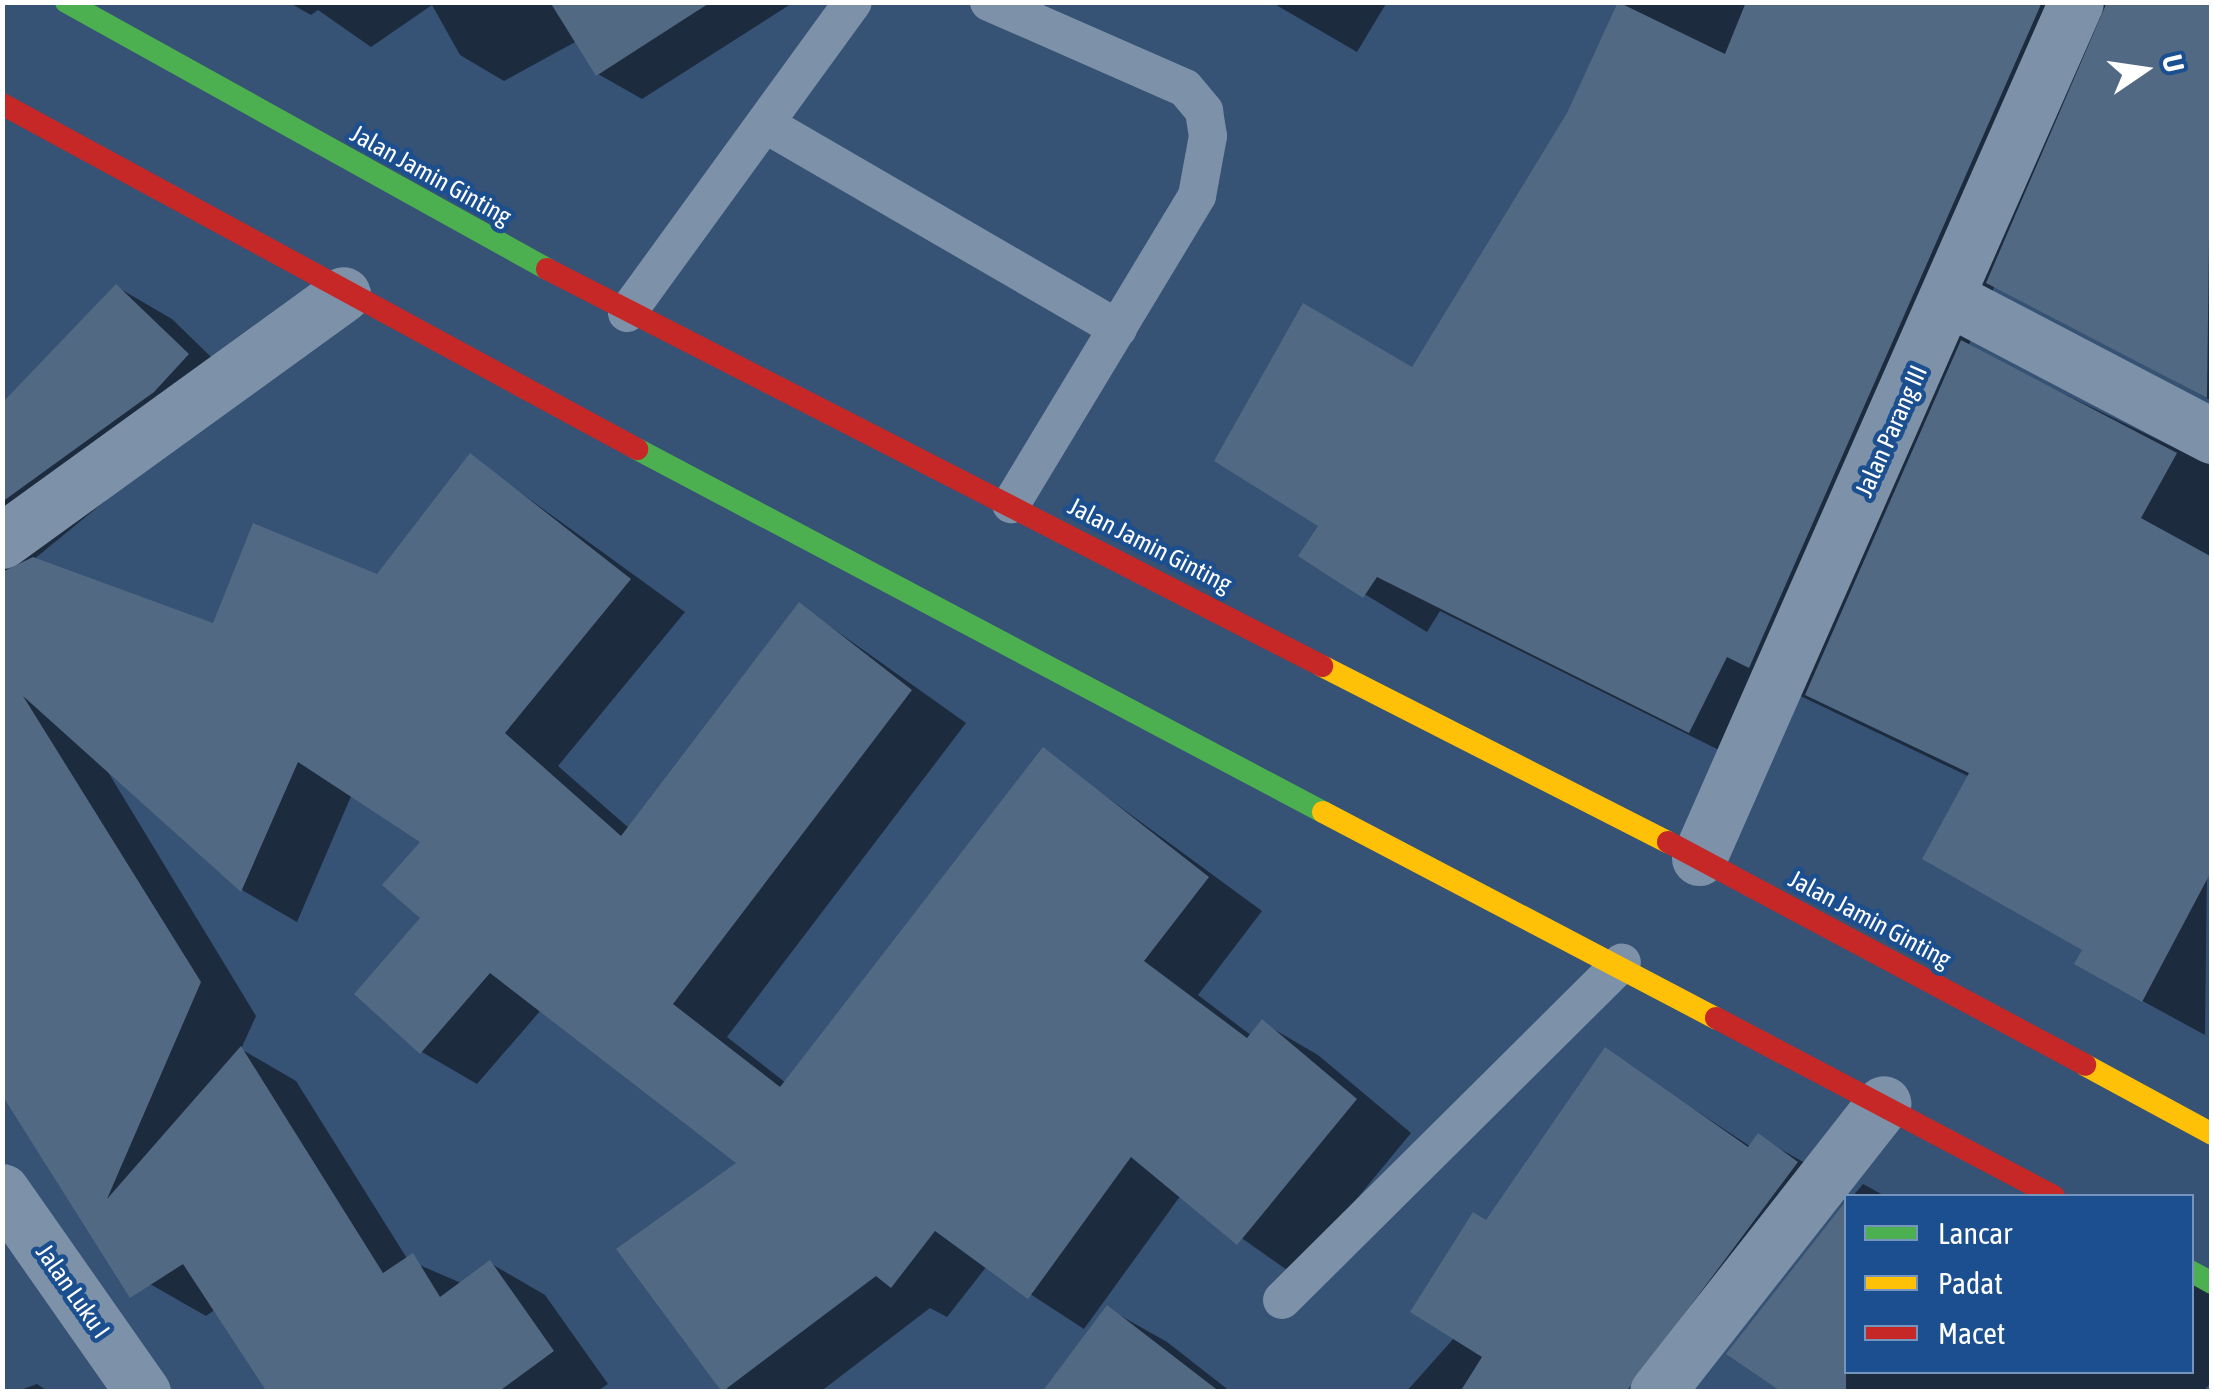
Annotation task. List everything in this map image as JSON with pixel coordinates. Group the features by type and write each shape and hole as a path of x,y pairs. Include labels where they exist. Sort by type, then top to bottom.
{"highway":[{"name":"Jalan Jamin Ginting","path":"66,2 627,313 1010,504 1699,858 2212,1134"},
{"path":"2,104 343,294 1622,962 2050,1194"}],"street":[{"name":"Jalan Parang III","path":"1699,858 1950,298 2076,2"},
{"path":"2,541 343,294"},
{"path":"1950,298 2212,436"},
{"path":"1657,1392 1884,1103"},
{"name":"Jalan Luku I","path":"2,1191 143,1392"}],"lane":[{"path":"627,313 853,2"},
{"path":"989,2 1184,88 1204,110 1207,162 1197,196 1010,504"},
{"path":"765,124 1118,329"},
{"path":"1282,1300 1622,962"}],"building":[{"path":"550,2 711,2 596,76"},
{"path":"1618,2 1725,54 1746,2 2042,2 1749,668 1727,657 1689,733 1377,577 1363,598 1298,556 1318,526 1214,461 1303,303 1412,367 1567,113"},
{"path":"2107,2 2212,2 2207,398 1986,283"},
{"path":"116,284 189,354 154,392 2,502 2,403"},
{"path":"1961,340 2177,453 2141,518 2212,557 2212,870 2142,1002 2074,964 2082,950 1922,859 1969,773 1805,695"},
{"path":"470,453 631,579 505,733 621,836 799,602 912,690 673,1004 780,1087 1043,747 1209,877 1144,961 1247,1038 1262,1019 1357,1099 1237,1245 1131,1157 1028,1299 935,1231 891,1288 876,1276 722,1392 616,1249 736,1163 490,973 420,1054 354,994 420,918 382,885 420,842 298,762 241,892 23,696 201,982 107,1199 241,1046 383,1273 413,1253 440,1297 490,1260 554,1351 498,1392 267,1392 183,1264 130,1298 2,1095 2,572 33,557 213,623 253,523 377,574"},
{"path":"1605,1047 1748,1147 1758,1133 1798,1162 1626,1392 1460,1392 1482,1357 1410,1312 1473,1212 1486,1220"},
{"path":"1844,1204 1846,1392 1782,1392 1726,1354"},
{"path":"1107,1305 1220,1392 1042,1392"}],"traffic: fast":[{"path":"66,2 547,269"},
{"path":"637,449 1323,812"},
{"path":"2194,1273 2212,1283"}],"traffic: slow":[{"path":"1322,666 1668,842"},
{"path":"1323,812 1716,1018"},
{"path":"2085,1065 2212,1134"}],"traffic: jam":[{"path":"2,104 637,449"},
{"path":"547,269 1322,666"},
{"path":"1668,842 2085,1065"},
{"path":"1716,1018 2050,1194"}]}
